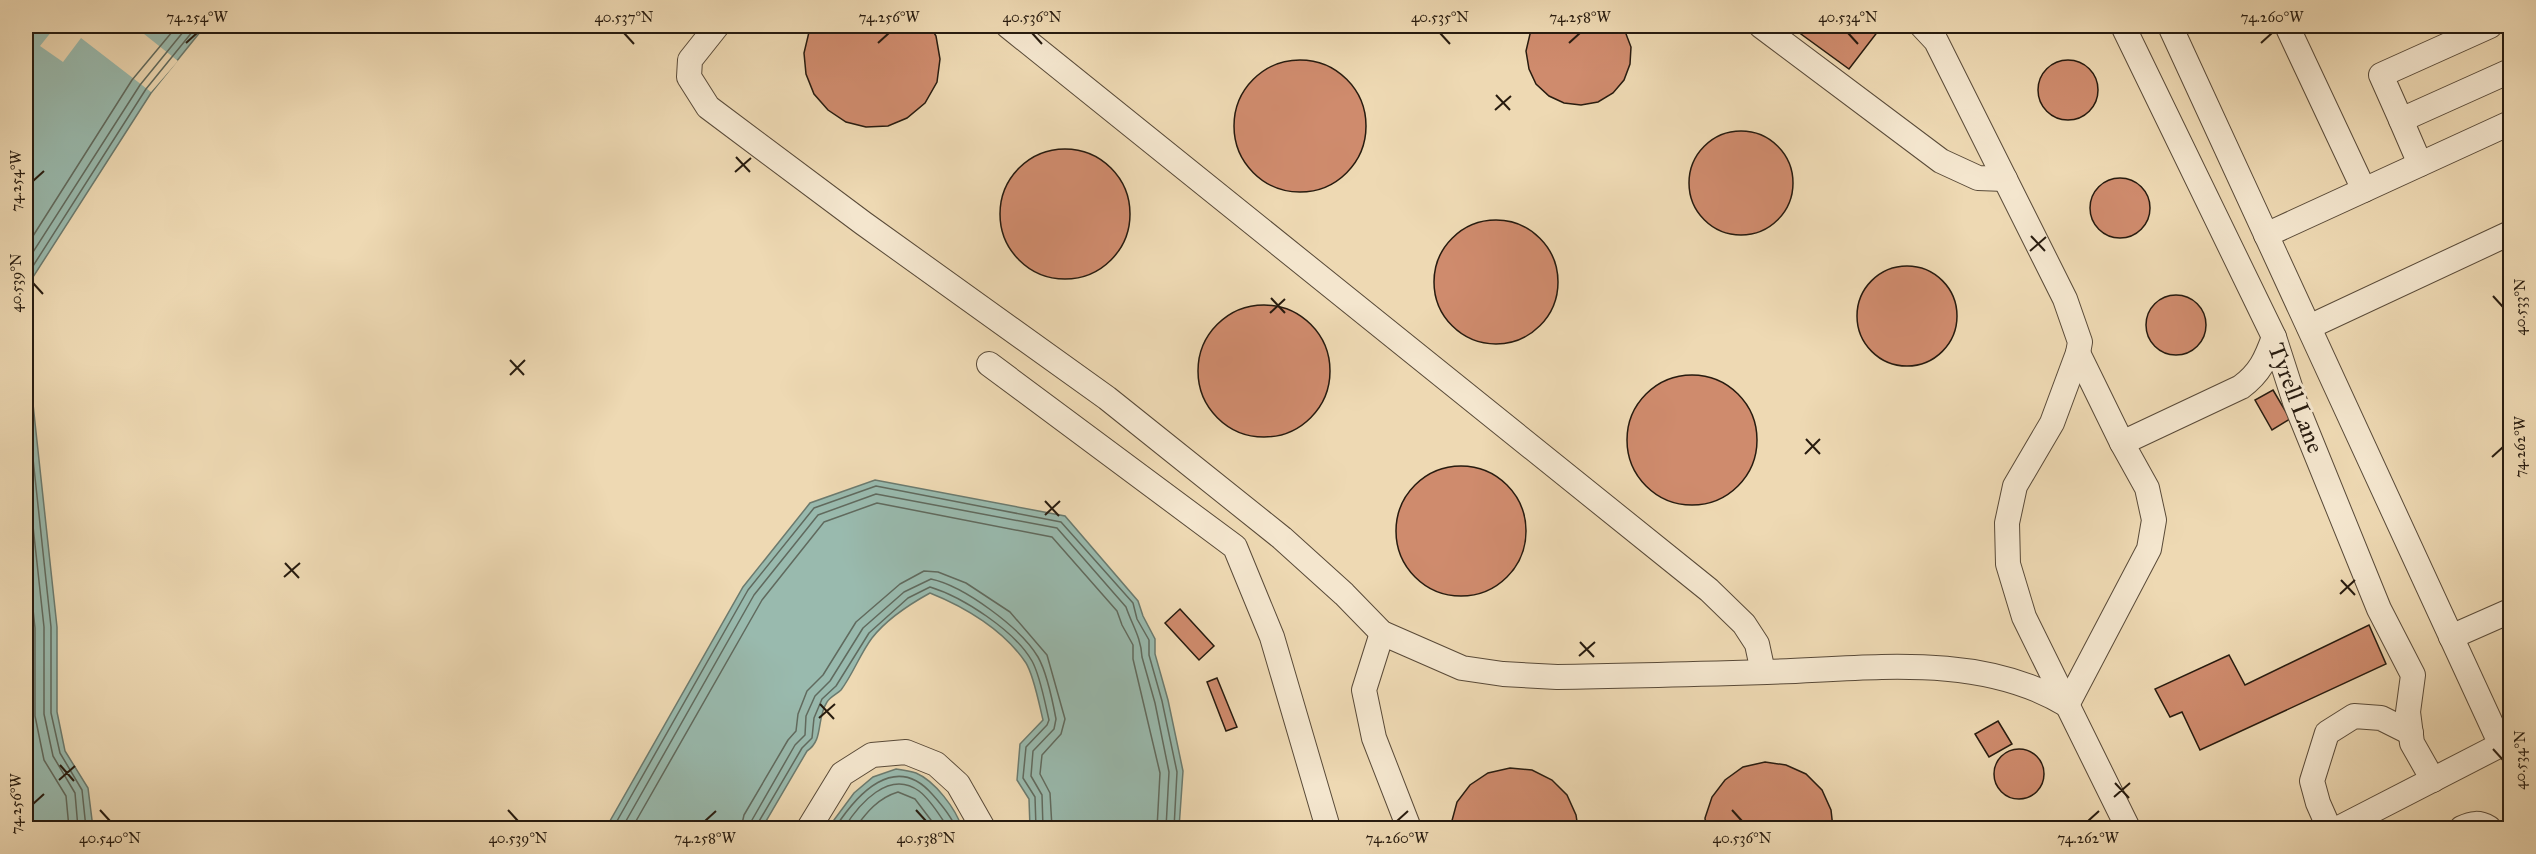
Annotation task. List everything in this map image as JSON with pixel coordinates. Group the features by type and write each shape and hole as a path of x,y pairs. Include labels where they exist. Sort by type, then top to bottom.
{"street":[{"path":"717,26 690,60 689,77 708,107 863,223 1107,398 1282,538 1344,594 1382,633 1462,668 1503,674 1557,677 1898,667 1957,669 2009,681 2048,694 2067,705"},
{"path":"1008,26 1710,590 1744,624 1757,644 1763,672"},
{"path":"1761,26 1941,161 1978,178 2005,179"},
{"path":"1922,26 1936,41 2065,299 2079,342 2078,353 2052,423 2015,486 2007,523 2008,564 2024,617 2128,828"},
{"name":"Tyrell Lane","path":"2123,26 2274,337 2295,402 2379,609 2413,675 2408,712 2412,742 2433,780"},
{"path":"2170,26 2451,637 2506,742 2339,828"},
{"path":"2287,26 2364,190"},
{"path":"2420,164 2381,75 2490,26"},
{"path":"2401,120 2511,71"},
{"path":"2266,235 2511,123"},
{"path":"2309,327 2511,233"},
{"path":"2122,442 2247,383 2264,365 2274,337"},
{"path":"2067,705 2149,549 2154,520 2147,488 2078,353"},
{"path":"989,364 1235,547 1272,637 1328,828"},
{"path":"2451,637 2511,610"},
{"path":"1382,633 1364,690 1374,738 1409,828"},
{"path":"2329,828 2318,803 2312,781 2327,733 2354,716 2381,718 2411,733"},
{"path":"809,828 842,774 872,754 906,752 936,764 958,784 984,828"},
{"path":"2462,828 2469,824 2480,823 2489,828"}],"water":[{"path":"26,26 205,26 151,93 26,288"},
{"path":"26,339 57,627 57,712 65,751 88,788 93,828 26,828"},
{"path":"875,480 1065,516 1138,601 1155,639 1155,654 1168,700 1183,771 1179,828 1030,828 1029,799 1017,780 1020,744 1043,720 1029,669 1017,651 995,630 957,605 930,593 899,613 872,638 841,690 827,702 816,741 807,751 762,828 606,828 743,587 810,503"},
{"path":"896,769 916,773 930,782 950,804 962,828 828,828 854,793 873,777"}],"pier":[{"path":"56,26 134,26 178,61 151,92 81,38 63,62 40,46"}],"building":[{"path":"814,26 930,26 936,36 940,59 937,82 925,103 907,118 888,126 866,127 846,122 828,110 814,94 806,74 804,53 809,32"},
{"path":"1077,26 1135,26 1121,31 1100,33"},
{"path":"1535,26 1623,26 1631,47 1630,64 1624,80 1613,93 1598,102 1581,105 1564,103 1549,96 1536,84 1529,69 1526,51 1530,34"},
{"path":"1790,26 1882,26 1849,69"},
{"path":"1300,60 1325,65 1347,79 1361,101 1366,126 1361,151 1347,173 1325,187 1300,192 1275,187 1253,173 1239,151 1234,126 1239,101 1253,79 1275,65"},
{"path":"2062,60 2074,60 2085,65 2093,73 2098,90 2096,102 2085,115 2074,120 2062,120 2051,115 2043,107 2038,96 2038,84 2043,73 2051,65"},
{"path":"1741,131 1761,135 1778,146 1789,163 1793,183 1789,203 1778,220 1761,231 1741,235 1721,231 1704,220 1693,203 1689,183 1693,163 1704,146 1721,135"},
{"path":"1065,149 1090,154 1111,168 1125,189 1130,214 1125,239 1111,260 1090,274 1065,279 1040,274 1019,260 1005,239 1000,214 1005,189 1019,168 1040,154"},
{"path":"2114,178 2126,178 2137,183 2145,191 2150,208 2148,220 2137,233 2126,238 2114,238 2103,233 2095,225 2090,214 2090,202 2095,191 2103,183"},
{"path":"1496,220 1520,225 1540,238 1553,258 1558,282 1553,306 1540,326 1520,339 1496,344 1472,339 1452,326 1439,306 1434,282 1439,258 1452,238 1472,225"},
{"path":"1907,266 1926,270 1942,281 1953,297 1957,316 1953,335 1942,351 1926,362 1907,366 1888,362 1872,351 1861,335 1857,316 1861,297 1872,281 1888,270"},
{"path":"2170,295 2182,295 2193,300 2201,308 2206,325 2204,337 2193,350 2182,355 2170,355 2159,350 2151,342 2146,331 2146,319 2151,308 2159,300"},
{"path":"1264,305 1289,310 1311,324 1325,346 1330,371 1325,396 1311,418 1289,432 1264,437 1239,432 1217,418 1203,396 1198,371 1203,346 1217,324 1239,310"},
{"path":"1692,375 1717,380 1738,394 1752,415 1757,440 1752,465 1738,486 1717,500 1692,505 1667,500 1646,486 1632,465 1627,440 1632,415 1646,394 1667,380"},
{"path":"2273,390 2290,419 2272,430 2255,400"},
{"path":"1461,466 1486,471 1507,485 1521,506 1526,531 1521,556 1507,577 1486,591 1461,596 1436,591 1415,577 1401,556 1396,531 1401,506 1415,485 1436,471"},
{"path":"1180,609 1214,646 1199,660 1165,623"},
{"path":"2369,625 2386,664 2200,750 2182,712 2170,717 2155,689 2229,655 2245,685"},
{"path":"1217,678 1237,727 1226,731 1207,682"},
{"path":"1998,721 2012,744 1989,757 1975,734"},
{"path":"2019,749 2033,753 2040,760 2044,774 2040,788 2033,795 2019,799 2005,795 1998,788 1994,774 1998,760 2005,753"},
{"path":"1765,762 1786,765 1806,774 1822,790 1831,810 1833,828 1706,828 1705,818 1712,797 1725,780 1743,767"},
{"path":"1510,768 1532,770 1552,780 1567,795 1576,815 1578,828 1450,828 1457,802 1470,785 1488,773"}]}
